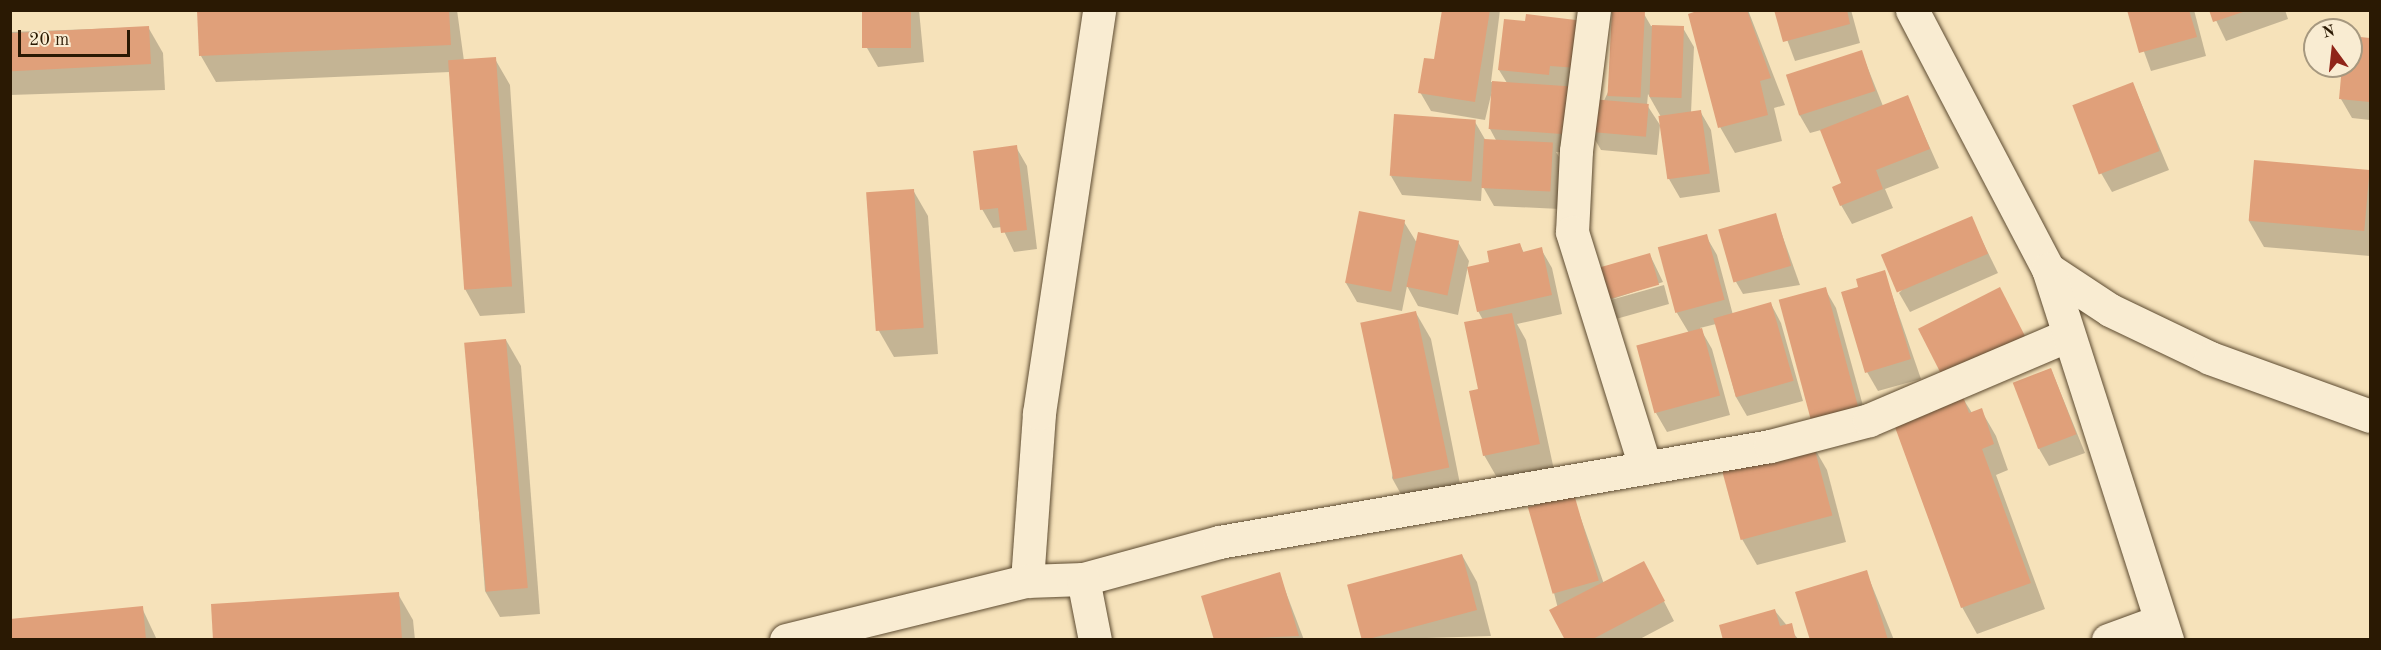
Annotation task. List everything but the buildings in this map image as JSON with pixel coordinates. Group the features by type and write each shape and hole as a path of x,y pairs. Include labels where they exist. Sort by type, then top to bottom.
{"street":[{"path":"1028,581 1039,413 1099,10"},
{"path":"1594,10 1576,151 1572,232 1645,467"},
{"path":"1912,10 2048,269 2163,630 2108,639"},
{"path":"2048,269 2110,310 2210,358 2370,416"},
{"path":"786,639 1028,581 1083,579 1219,542 1770,446 1869,420 2068,335"},
{"path":"1083,579 1095,639"}]}
